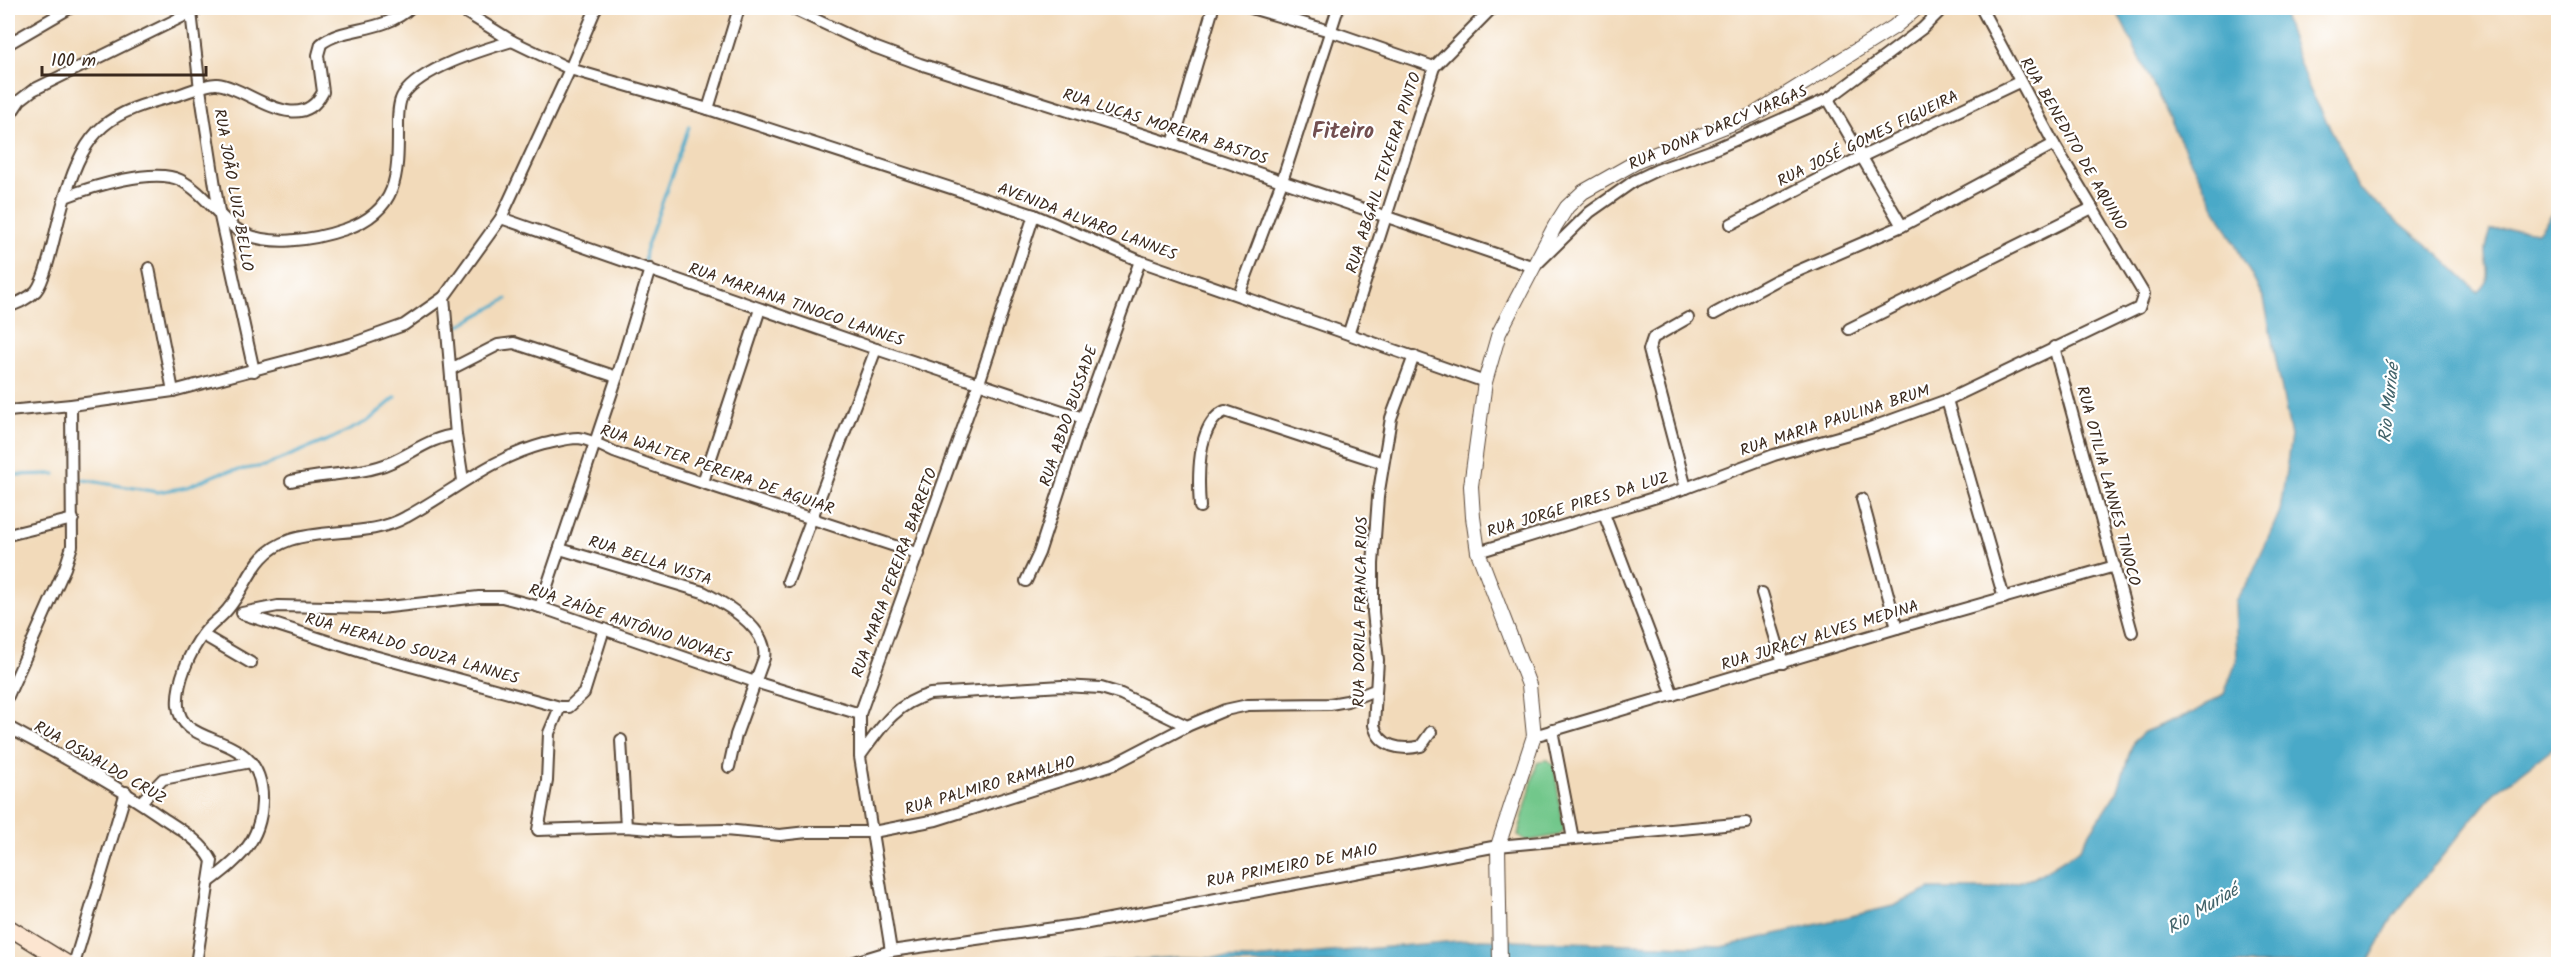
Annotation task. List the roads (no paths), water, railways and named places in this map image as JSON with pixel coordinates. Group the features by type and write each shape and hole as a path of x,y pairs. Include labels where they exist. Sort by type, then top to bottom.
{"main road":[{"path":"8,930 68,964"}],"street":[{"path":"8,44 70,8"},
{"path":"8,307 30,297 44,278 57,220 83,148 104,123 159,100 200,89 213,83 222,84 286,112 306,108 323,92 318,55 321,44 328,38 393,20 410,8"},
{"path":"8,411 173,391 254,372 351,344 404,325 444,297 501,218 596,8"},
{"path":"708,109 739,8"},
{"name":"RUA LUCAS MOREIRA BASTOS","path":"791,8 912,62 1173,144 1534,267"},
{"path":"1173,144 1213,8"},
{"path":"1251,8 1330,31 1434,67"},
{"path":"1239,295 1282,181 1338,8"},
{"name":"RUA ABGAIL TEIXEIRA PINTO","path":"1349,333 1434,67 1492,8"},
{"path":"1534,267 1567,207 1583,192 1638,161 1753,115 1894,27 1917,8"},
{"name":"RUA DONA DARCY VARGAS","path":"1500,964 1498,846 1534,736 1529,685 1478,552 1471,486 1485,382 1499,333 1534,267 1590,212 1634,181 1657,170 1710,151 1828,99 1923,28 1943,8"},
{"name":"RUA BENEDITO DE AQUINO","path":"1981,8 2054,144 2144,294"},
{"name":"AVENIDA ALVARO LANNES","path":"465,9 512,40 570,69 708,109 1034,215 1140,261 1485,382"},
{"path":"8,118 20,100 33,90 195,10"},
{"name":"RUA JOÃO LUIZ BELLO","path":"195,10 200,89 219,212 254,372"},
{"path":"65,197 99,184 165,176 180,180 246,235 266,239 321,235 346,229 372,217 392,191 396,179 402,96 418,80 431,72 512,40"},
{"name":"RUA JOSÉ GOMES FIGUEIRA","path":"1731,224 1863,156 2019,82"},
{"path":"1828,99 1902,226"},
{"path":"1714,314 1778,280 1902,226 2054,144"},
{"path":"1849,329 2092,208"},
{"name":"RUA MARIA PEREIRA BARRETO","path":"891,951 860,757 860,714 979,383 1034,215"},
{"name":"RUA MARIANA TINOCO LANNES","path":"501,218 876,349 1083,418"},
{"name":"RUA ABDO BUSSADE","path":"1026,581 1046,533 1083,418 1140,261"},
{"path":"149,268 173,391"},
{"path":"540,607 617,377 650,269"},
{"name":"RUA MARIA PAULINA BRUM","path":"1686,488 1774,455 1870,428 1947,400 2139,308 2144,294"},
{"path":"444,297 456,435 463,480"},
{"path":"703,482 760,309"},
{"path":"1686,488 1648,351 1653,338 1688,318"},
{"path":"451,369 498,345 514,343 617,377"},
{"name":"RUA OTILIA LANNES TINOCO","path":"2055,347 2132,632"},
{"path":"788,581 876,349"},
{"name":"RUA DORILA FRANCA RIOS","path":"1414,356 1391,418 1378,497 1373,564 1373,612 1378,660 1374,725 1381,740 1391,746 1410,749 1421,746 1431,732"},
{"path":"1947,400 2004,598"},
{"path":"8,696 65,568 72,546 71,405"},
{"path":"1200,507 1198,484 1202,451 1213,421 1217,415 1226,411 1383,463"},
{"path":"291,481 326,473 376,468 432,442 456,435"},
{"name":"RUA WALTER PEREIRA DE AGUIAR","path":"208,882 231,865 248,847 261,823 263,788 259,771 251,762 228,744 195,732 181,720 178,706 182,682 192,651 203,635 229,609 253,567 275,548 290,541 388,525 404,519 463,480 519,451 579,438 629,458 919,554"},
{"name":"RUA JORGE PIRES DA LUZ","path":"1478,552 1686,488"},
{"path":"1862,499 1897,628"},
{"path":"1604,514 1673,695"},
{"path":"8,535 73,519"},
{"name":"RUA BELLA VISTA","path":"560,549 693,589 718,600 752,627 764,644 764,658 736,735 729,767"},
{"name":"RUA JURACY ALVES MEDINA","path":"1534,736 2115,566"},
{"path":"1762,593 1783,663"},
{"name":"RUA ZAÍDE ANTÔNIO NOVAES","path":"242,613 279,606 390,608 479,597 502,597 540,607 755,682 860,714"},
{"name":"RUA HERALDO SOUZA LANNES","path":"229,609 374,656 560,707"},
{"path":"560,707 569,707 584,693 604,628"},
{"path":"203,635 250,663"},
{"path":"860,757 899,707 913,699 930,694 967,690 1062,686 1101,688 1121,694 1187,726"},
{"name":"RUA PALMIRO RAMALHO","path":"560,707 549,732 547,781 538,830 626,827 676,831 725,830 780,835 807,832 873,832 936,820 1114,765 1187,726 1225,710 1248,705 1330,704 1347,701 1375,690"},
{"name":"RUA OSWALDO CRUZ","path":"8,727 126,792 185,832 207,853 212,861 196,964"},
{"path":"1552,730 1573,839"},
{"path":"621,740 626,827"},
{"path":"141,802 163,779 251,762"},
{"path":"74,964 126,792"},
{"name":"RUA PRIMEIRO DE MAIO","path":"848,964 891,951 1083,924 1498,846 1746,824"}],"water":[{"name":"Rio Muriaé","path":"2115,8 2284,8 2286,24 2307,84 2343,152 2358,188 2439,255 2478,292 2488,277 2486,250 2491,230 2515,229 2538,232 2558,207 2558,744 2493,794 2394,915 2367,964 1079,964 1178,957 1251,959 1480,939 1722,947 1893,906 1930,889 1988,889 2034,878 2079,850 2118,790 2133,742 2144,732 2194,712 2224,694 2237,660 2235,601 2252,575 2280,511 2291,436 2264,299 2190,160"}],"waterway":[{"path":"644,262 645,251 689,127"},
{"path":"459,326 507,299"},
{"path":"78,479 158,492 187,487 220,473 264,466 333,438 368,421 396,397"},
{"path":"8,475 55,474"}],"district":[{"name":"Fiteiro","path":"1343,132"}]}
